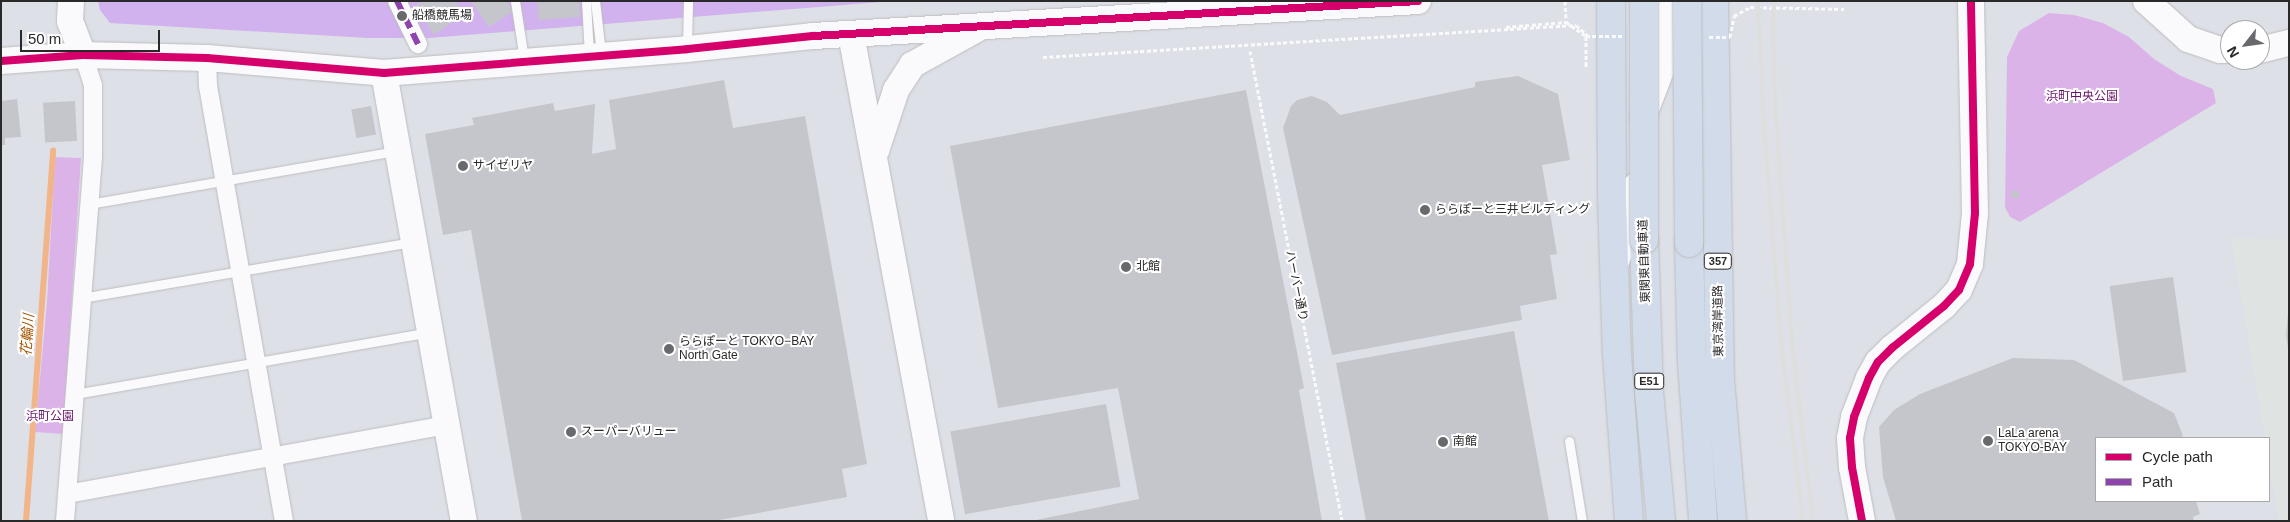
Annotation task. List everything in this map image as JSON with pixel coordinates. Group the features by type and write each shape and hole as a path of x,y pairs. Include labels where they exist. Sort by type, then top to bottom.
{"highway":[{"path":"1611,1 1614,268 1617,354 1629,521"},
{"name":"東関東自動車道","path":"1644,1 1644,240 1649,392 1661,521"},
{"path":"1687,1 1692,352 1704,521"},
{"name":"東京湾岸道路","path":"1714,1 1720,380 1732,521"}],"street":[{"path":"66,521 93,156 93,85 70,20 71,1"},
{"path":"397,1 418,44"},
{"path":"1,61 82,55 207,58 384,73 851,34 1418,1"},
{"path":"1614,268 1636,198 1637,132 1663,65 1664,1"},
{"path":"1862,521 1852,467 1850,438 1854,417 1869,378 1878,362 1892,348 1944,306 1959,290 1970,264 1975,214 1971,1"},
{"path":"2146,1 2188,39 2220,50"},
{"path":"875,154 896,90 912,65 985,25"},
{"path":"851,34 875,154 941,521"},
{"path":"2270,48 2289,44"},
{"path":"207,58 208,86 284,521"},
{"path":"384,73 464,521"},
{"path":"67,494 447,425"}],"lane":[{"path":"515,1 525,62"},
{"path":"586,1 596,56"},
{"path":"595,1 596,56"},
{"path":"687,49 688,1"},
{"path":"89,204 398,151"},
{"path":"81,298 414,242"},
{"path":"75,394 430,332"},
{"path":"1569,441 1582,521"}],"path":[{"path":"1750,7 1844,9"},
{"path":"1376,38 1566,22"},
{"path":"1043,57 1576,25 1589,38 1591,46 1588,70"},
{"path":"1586,36 1587,78"}],"shaded area":[{"name":"船橋競馬場","path":"98,1 893,1 429,38 368,38 110,23 100,10"},
{"path":"2231,238 2289,240 2289,521 2279,521 2270,467 2270,437 2265,437"}],"green space":[{"name":"浜町中央公園","path":"2049,13 2074,15 2103,23 2129,37 2154,59 2181,76 2213,89 2216,103 2020,222 2010,217 2005,207 2007,57 2019,31"},
{"name":"浜町公園","path":"55,157 81,158 63,434 35,432 47,302"}],"building":[{"path":"422,1 455,1 464,14 434,35 415,6"},
{"path":"471,1 506,1 513,11 489,27"},
{"path":"537,1 579,1 580,17 539,20"},
{"name":"ららぽーと三井ビルディング","path":"1518,76 1558,94 1570,160 1542,165 1557,254 1550,255 1557,299 1520,306 1522,320 1332,355 1283,128 1291,106 1297,100 1312,96 1327,102 1340,115 1475,87 1475,82"},
{"name":"ららぽーと TOKYO−BAY North Gate","path":"724,80 733,128 805,116 867,464 842,469 847,497 714,521 522,521 471,230 443,235 425,134 474,125 472,118 553,103 555,111 595,104 592,154 616,149 609,100"},
{"name":"北館","path":"1246,90 1304,388 1299,390 1322,521 1031,521 1139,499 1118,388 998,408 950,146"},
{"path":"2066,95 2073,95 2073,103 2066,103"},
{"path":"17,99 21,137 5,138 5,145 1,145 1,101"},
{"path":"75,101 77,141 45,143 43,103"},
{"path":"371,106 376,135 356,138 351,109"},
{"path":"2011,191 2019,191 2019,198 2011,198"},
{"path":"2173,277 2186,372 2123,381 2110,286"},
{"path":"2288,314 2289,348 2286,335"},
{"name":"南館","path":"1514,331 1549,521 1366,521 1336,363"},
{"name":"LaLa arena TOKYO-BAY","path":"2013,358 2074,360 2174,413 2183,436 2095,437 2095,502 2196,502 2200,514 2193,517 2194,521 1896,521 1883,477 1879,427 1894,410 1920,394"},
{"path":"1106,404 1121,487 965,514 950,431"}],"waterway":[{"name":"花輪川","path":"26,521 53,151"}],"railway":[{"path":"1758,1 1764,125 1781,342 1803,521"},
{"path":"1774,1 1773,34 1776,118 1792,343 1813,521"}],"marked path":[{"path":"397,1 418,44"}],"cycle path":[{"path":"1,61 83,55 207,58 384,73 687,49 813,36 1418,1"},
{"path":"1862,521 1852,467 1850,438 1854,417 1869,378 1878,362 1892,348 1944,306 1959,290 1970,264 1975,213 1971,1"}],"place":[{"name":"船橋競馬場","path":"402,16"},
{"name":"サイゼリヤ","path":"463,166"},
{"name":"ららぽーと三井ビルディング","path":"1425,210"},
{"name":"北館","path":"1126,267"},
{"name":"ららぽーと TOKYO−BAY North Gate","path":"669,349"},
{"name":"スーパーバリュー","path":"571,432"},
{"name":"LaLa arena TOKYO-BAY","path":"1988,441"},
{"name":"南館","path":"1443,442"}]}
